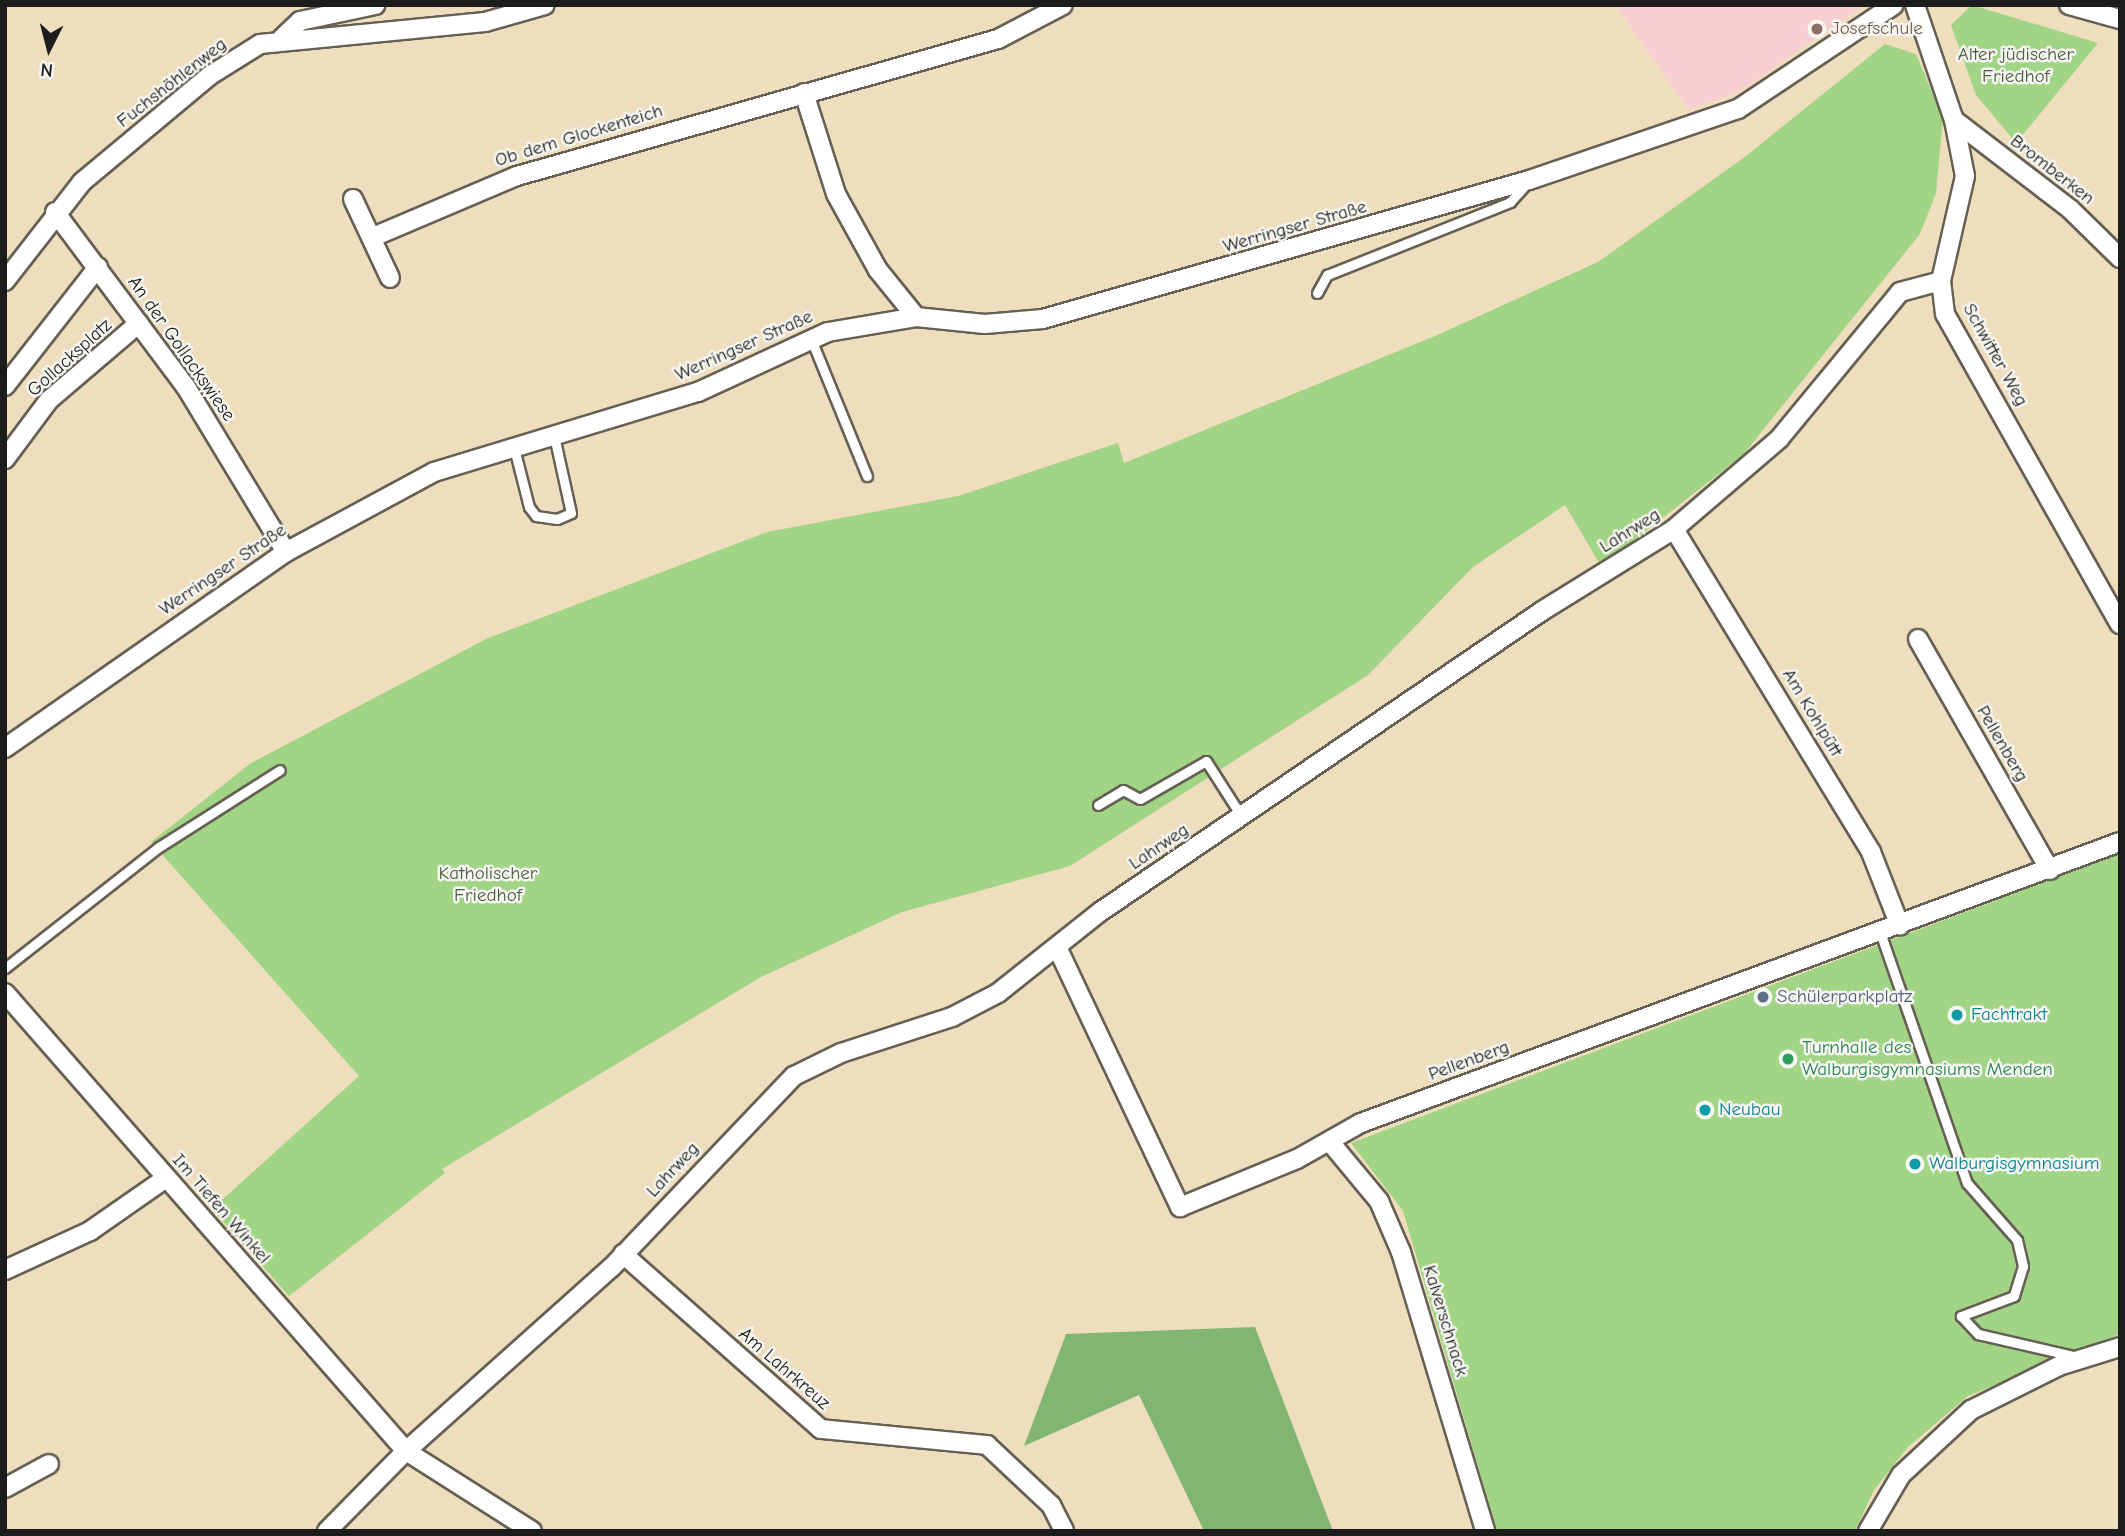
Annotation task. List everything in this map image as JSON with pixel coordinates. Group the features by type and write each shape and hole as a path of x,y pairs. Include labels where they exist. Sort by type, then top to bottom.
{"street":[{"path":"282,38 300,21 375,5"},
{"name":"Fuchshöhlenweg","path":"5,281 55,212 209,76 260,44 282,38 485,22 545,5"},
{"name":"Ob dem Glockenteich","path":"373,237 517,176 998,39 1063,5"},
{"name":"Werringser Straße","path":"5,748 286,552 434,472 698,392 811,339 916,317 985,324 1043,319 1529,180 1738,109 1894,5"},
{"name":"Schwitter Weg","path":"1916,5 1954,120 1965,176 1941,281 1945,314 2120,624"},
{"path":"2069,5 2120,19"},
{"path":"804,93 836,194 878,270 916,317"},
{"name":"Bromberken","path":"1954,120 2070,209 2120,258"},
{"path":"353,199 390,278"},
{"name":"An der Gollackswiese","path":"55,212 186,387 286,552"},
{"name":"Gollacksplatz","path":"5,386 98,267"},
{"name":"Lahrweg","path":"327,1531 406,1451 623,1254 794,1076 976,1006 1242,817 1542,611 1674,529 1779,439 1900,292 1941,281"},
{"name":"Gollacksplatz","path":"5,459 49,400 139,323"},
{"name":"Am Kohlpütt","path":"1674,529 1871,852 1900,926"},
{"name":"Pellenberg","path":"1918,639 2050,870"},
{"name":"Pellenberg","path":"1057,947 1180,1207 1330,1142 1361,1123 1881,934 2120,842"},
{"name":"Im Tiefen Winkel","path":"5,993 406,1451 527,1530"},
{"name":"Kalverschnack","path":"1330,1142 1367,1182 1401,1252 1485,1531"},
{"path":"5,1270 90,1231 166,1178"},
{"name":"Am Lahrkreuz","path":"623,1254 821,1429 980,1442 1051,1505 1064,1531"},
{"path":"1868,1531 1901,1475 1949,1427 1992,1399 2082,1358 2120,1346"},
{"path":"5,1488 50,1464"}],"lane":[{"name":"Werringser Straße","path":"1317,293 1327,275 1510,202 1529,180"},
{"path":"811,339 867,476"},
{"path":"514,448 529,507 536,516 557,519 571,513 554,436"},
{"path":"1098,805 1123,790 1140,799 1206,761 1242,817"},
{"path":"5,968 159,847 280,770"},
{"path":"1881,934 1967,1183 2017,1240 2023,1266 2014,1296 1961,1316 1978,1334 2082,1358"}],"shaded area":[{"path":"1615,5 1865,5 1742,90 1689,110"}],"green space":[{"name":"Alter jüdischer Friedhof","path":"1972,5 2098,43 2016,143 1976,95 1951,25"},
{"name":"Katholischer Friedhof","path":"1885,44 1916,54 1943,118 1936,193 1920,234 1743,455 1601,566 1565,505 1473,567 1368,675 1070,866 902,912 761,977 442,1169 445,1173 289,1296 212,1209 359,1076 151,842 251,763 486,639 767,532 958,496 1118,443 1124,463 1435,336 1598,262 1746,156"},
{"path":"2120,854 2120,1334 1968,1396 1908,1447 1874,1490 1855,1531 1497,1531 1403,1211 1351,1143"},
{"path":"1255,1327 1333,1531 1204,1531 1139,1395 1024,1446 1066,1334"}],"place":[{"name":"Josefschule","path":"1817,29"},
{"name":"Schülerparkplatz","path":"1763,997"},
{"name":"Fachtrakt","path":"1957,1015"},
{"name":"Turnhalle des Walburgisgymnasiums Menden","path":"1788,1059"},
{"name":"Neubau","path":"1705,1110"},
{"name":"Walburgisgymnasium","path":"1915,1164"}]}
